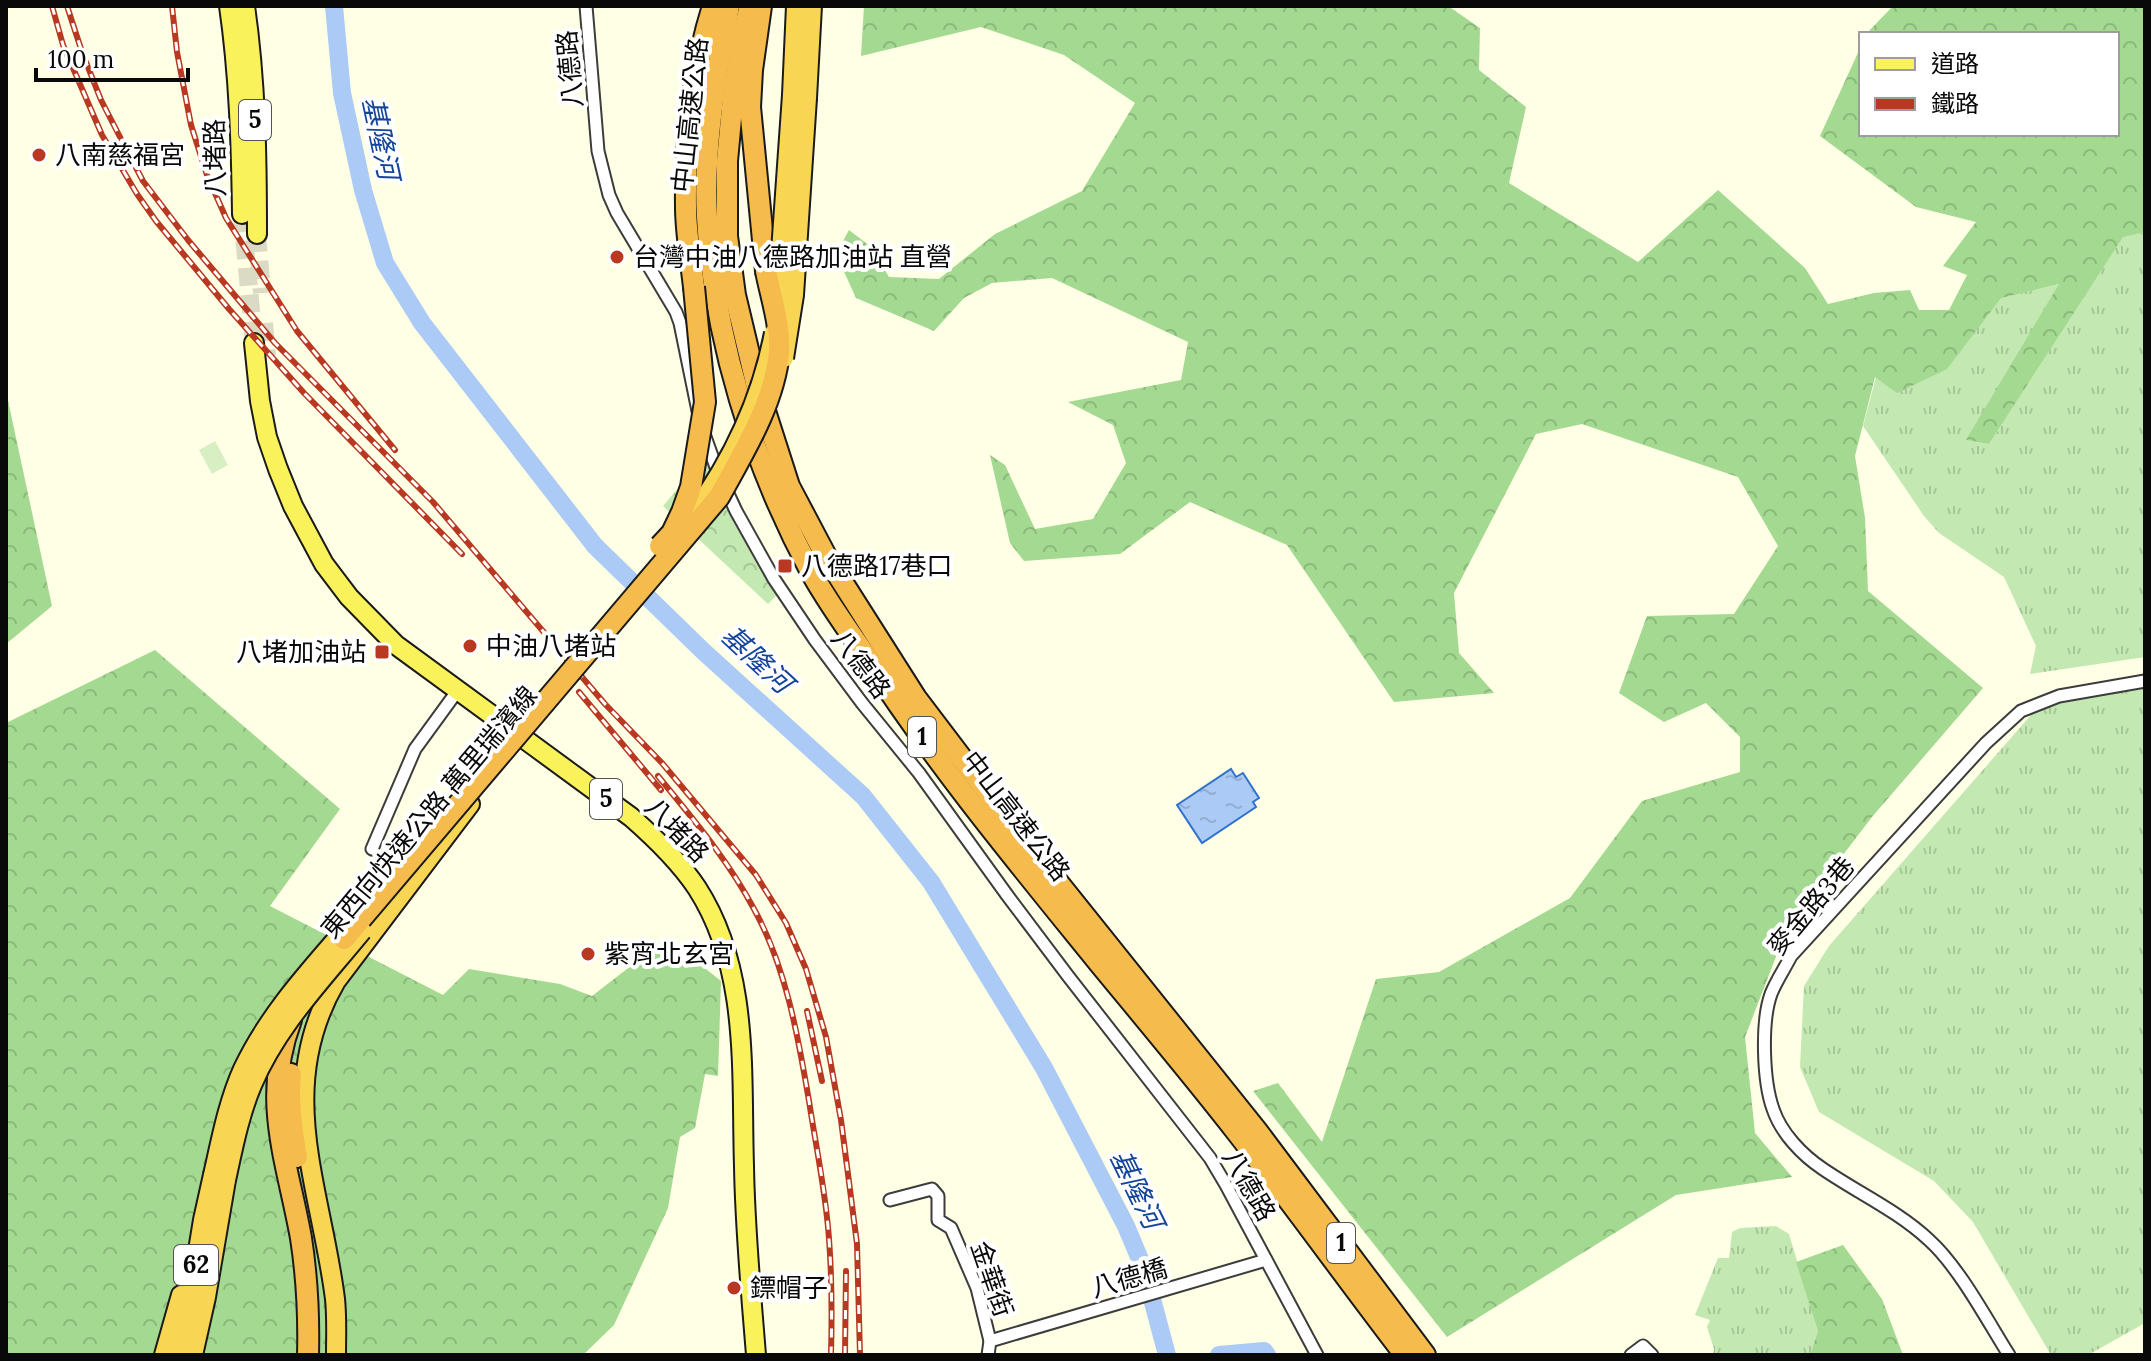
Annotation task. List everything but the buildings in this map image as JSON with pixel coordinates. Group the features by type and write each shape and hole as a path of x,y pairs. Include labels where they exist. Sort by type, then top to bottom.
{"highway":[{"path":"321,1355 317,1262 293,1138 290,1088 293,1055 318,982 340,935 508,726 672,533 691,487 705,402 686,210 687,137 713,6"},
{"name":"中山高速公路","path":"729,6 709,136 707,214 712,266 733,373 758,452 771,490 811,573 904,715 1015,859 1237,1132 1405,1355"},
{"name":"中山高速公路","path":"750,6 733,97 727,161 727,236 735,295 752,369 789,486 827,558 916,698 1020,835 1257,1131 1425,1355"},
{"path":"308,1355 309,1316 301,1240 276,1105 284,1044 317,959 719,497 755,431 768,397 779,353 778,333 766,271 750,107 761,6"},
{"name":"東西向快速公路 萬里瑞濱線","path":"178,1355 184,1336 203,1220 246,1101 278,1036 296,1010 683,553 741,469 760,435 772,405 791,323 800,96 796,6"},
{"name":"東西向快速公路 萬里瑞濱線","path":"193,1355 206,1297 224,1129 242,1071 268,1026 286,999 678,535 734,450 754,406 773,337 812,6"},
{"path":"336,1355 335,1301 305,1131 304,1078 308,1050 324,1002 343,971 473,800"},
{"path":"164,1355 203,1220"}],"main road":[{"name":"八堵路","path":"229,6 237,57 242,214"},
{"name":"八堵路","path":"245,6 257,155 257,234"},
{"name":"八堵路","path":"756,1355 745,1225 736,990 729,959 697,888 656,839 631,817 396,645 349,597 324,564 293,506 267,437 260,401 261,350 278,434 289,465 334,558 358,589 403,636 646,815 664,831 706,881 722,912 740,955 752,1042 757,1225 768,1355"}],"street":[{"name":"八德路","path":"586,6 598,151 609,195 676,312 705,438 736,511 774,579 843,678 919,773 1007,895 1210,1158 1317,1355"},
{"name":"麥金路3巷","path":"2009,1355 1949,1262 1930,1240 1820,1167 1789,1139 1773,1110 1766,1072 1765,1034 1771,995 1791,956 1986,743 2021,711 2059,696 2145,681"},
{"path":"372,849 415,749 458,690"},
{"name":"金華街","path":"890,1200 932,1189 938,1196 938,1220 951,1228 977,1288 990,1341 988,1355"},
{"name":"八德橋","path":"1051,1323 1266,1260"},
{"name":"金華街","path":"990,1341 1051,1323"},
{"path":"1631,1355 1643,1346 1652,1355"}],"green space":[{"path":"864,6 1448,6 1480,28 1479,70 1526,107 1509,183 1638,262 1718,190 1805,268 1828,304 1874,293 1910,290 1919,310 1949,310 1967,275 1943,266 1976,222 1916,207 1820,136 1859,50 1859,136 2119,136 2119,32 1868,32 1893,6 2145,6 2145,232 2123,237 1989,444 1966,440 2059,284 2001,298 1947,369 1897,393 1875,377 1855,456 1865,518 1868,591 1983,688 1872,817 1787,928 1745,1037 1755,1133 1792,1177 1676,1195 1447,1337 1253,1091 1278,1083 1322,1142 1376,979 1439,972 1570,898 1642,801 1740,772 1740,737 1706,703 1664,722 1619,693 1647,616 1734,614 1778,546 1738,477 1582,424 1536,434 1454,593 1459,653 1494,693 1394,702 1287,545 1190,502 1120,554 1024,561 1010,543 990,455 1005,465 1035,529 1093,519 1126,463 1113,425 1068,402 1181,380 1188,342 1052,278 992,283 964,298 934,331 856,298 836,254 849,230 871,247 889,277 939,279 995,234 1082,191 1135,103 1064,55 981,27 861,56"},
{"path":"2145,232 2145,657 2030,674 2036,646 2004,577 1939,533 1863,426 1876,377 1946,369 2001,297 2060,284 1967,440 1989,444 2123,236"},
{"path":"6,391 52,606 6,644"},
{"path":"215,441 228,465 212,474 199,450"},
{"path":"713,458 777,595 768,604 663,506 686,479"},
{"path":"155,650 340,809 270,906 443,995 469,969 560,984 592,996 667,938 721,981 718,1076 705,1074 695,1128 680,1137 668,1208 614,1325 583,1355 6,1355 6,723"},
{"path":"2145,687 2145,1323 2088,1355 2051,1355 1973,1222 1934,1181 1819,1112 1800,1067 1804,986 1829,946 2038,707"},
{"path":"1776,1226 1789,1234 1818,1331 1810,1355 1713,1355 1707,1327 1710,1320 1695,1315 1718,1258 1729,1258 1732,1232 1740,1228"},
{"path":"1843,1245 1882,1299 1903,1355 1810,1355 1818,1331 1796,1262"}],"water":[{"path":"1231,769 1236,777 1243,773 1259,798 1253,802 1256,807 1202,843 1177,805"}],"waterway":[{"name":"基隆河","path":"334,6 342,93 363,190 385,263 422,323 595,546 703,651 863,796 931,882 1044,1068 1126,1226 1144,1269 1167,1355"},
{"path":"1219,1355 1264,1351 1267,1355"}],"tunnel":[{"path":"242,214 254,343"},
{"path":"257,234 262,293"},
{"path":"264,323 267,356"}],"railway":[{"path":"52,6 63,45 102,135 156,221 304,393 462,554"},
{"path":"67,6 101,100 122,141 143,181 188,240 275,343 433,502 605,704 662,763 756,875 786,923 806,969 826,1037 841,1120 857,1244 860,1355"},
{"path":"172,6 191,125 207,175 226,218 297,331 395,450"},
{"path":"579,692 661,790"},
{"path":"658,776 709,840 744,891 765,931 783,978 800,1052 826,1204 831,1268 831,1355"},
{"path":"807,1011 822,1081"},
{"path":"845,1355 846,1271"}],"place":[{"name":"八南慈福宮","path":"39,155"},
{"name":"台灣中油八德路加油站 直營","path":"617,257"},
{"name":"八德路17巷口","path":"785,566"},
{"name":"中油八堵站","path":"470,646"},
{"name":"八堵加油站","path":"382,652"},
{"name":"紫宵北玄宮","path":"588,954"},
{"name":"鏢帽子","path":"734,1288"}]}
